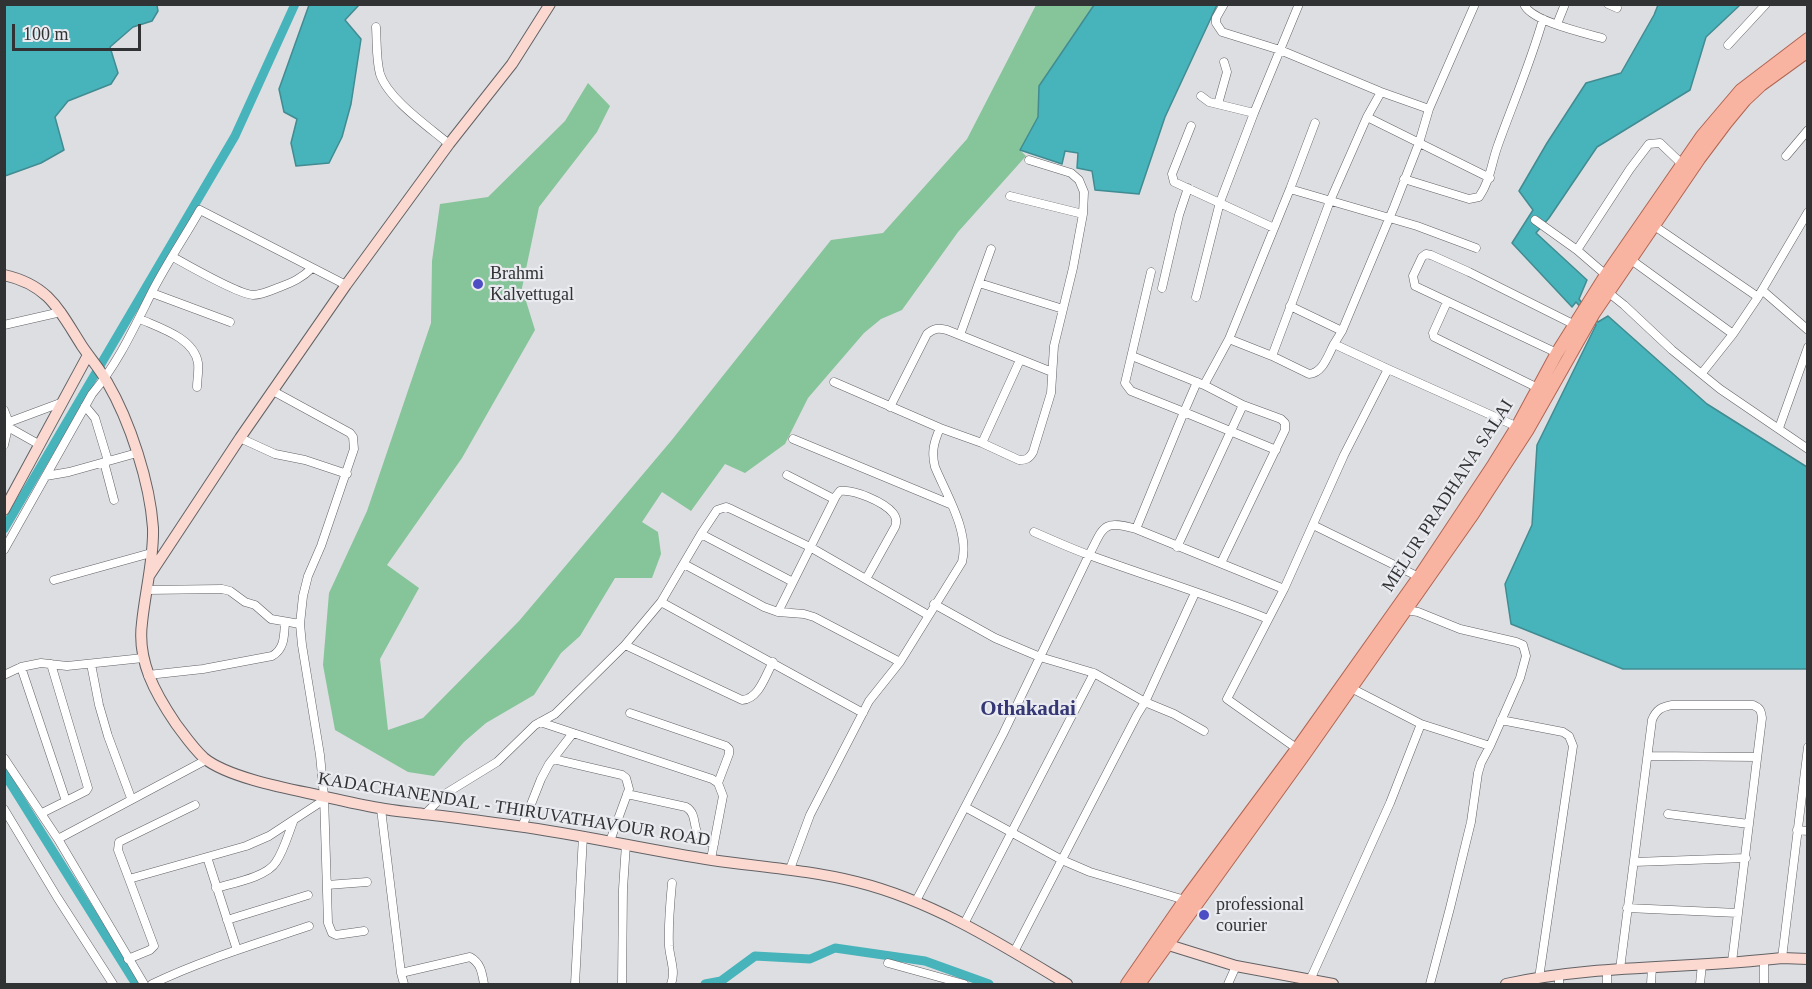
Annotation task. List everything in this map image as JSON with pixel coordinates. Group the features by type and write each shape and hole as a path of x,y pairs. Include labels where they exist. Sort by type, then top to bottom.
{"main road":[{"path":"147,584 240,438 346,285 449,144 512,63 550,4"},
{"name":"MELUR PRADHANA SALAI","path":"1139,984 1185,900 1351,688 1473,514 1589,313 1606,275 1708,129 1741,90 1808,39"},
{"name":"MELUR PRADHANA SALAI","path":"1127,984 1161,943 1301,752 1494,464 1522,429 1538,388 1575,325 1609,293 1653,225 1745,100 1761,85 1808,51"},
{"name":"KADACHANENDAL - THIRUVATHAVOUR ROAD","path":"4,275 22,279 47,295 105,378 126,422 137,453 153,526 140,643 143,658 148,675 164,705 188,741 206,759 247,778 324,798 381,809 522,826 711,859 790,869 861,883 916,900 964,924 1067,984"},
{"path":"4,510 63,402 91,359"},
{"path":"1161,943 1236,966 1334,984"},
{"path":"1506,984 1539,978 1559,980 1620,969 1782,958 1808,959"}],"street":[{"path":"1224,4 1216,18 1216,23 1222,32 1280,50 1429,109"},
{"path":"1196,297 1220,202 1299,4"},
{"path":"1230,339 1309,374 1322,366 1342,331 1419,143 1429,109 1475,4"},
{"path":"1524,4 1526,10 1543,19 1602,39"},
{"path":"1557,24 1566,4"},
{"path":"1608,4 1617,8"},
{"path":"1728,45 1766,4"},
{"path":"1404,179 1469,200 1479,196 1490,178 1496,149 1535,47 1543,19"},
{"path":"376,27 377,57 386,85 410,112 449,144"},
{"path":"1218,104 1227,72 1224,62"},
{"path":"1272,356 1330,201 1367,117 1382,92"},
{"path":"1201,96 1204,100 1254,113"},
{"path":"1367,117 1490,178"},
{"path":"1136,529 1184,412 1230,339 1315,123"},
{"path":"1191,126 1172,174 1174,182 1274,228"},
{"path":"1786,156 1808,130"},
{"path":"1577,250 1649,144 1660,143 1683,165"},
{"path":"834,382 1019,460 1029,458 1033,453 1051,393 1054,346 1083,214 1084,192 1078,180 1071,173 1029,160"},
{"path":"1162,288 1179,215 1188,188"},
{"path":"1290,189 1417,225 1476,248"},
{"path":"1010,196 1083,214"},
{"path":"4,550 92,394 105,378 140,319 152,293 200,210 346,285"},
{"path":"1702,373 1733,334 1760,294 1806,215"},
{"path":"1535,220 1577,250 1606,275"},
{"path":"1653,225 1760,294 1808,330"},
{"path":"960,335 991,249"},
{"path":"1557,353 1415,286 1413,276 1422,257 1426,254 1469,272 1575,325"},
{"path":"173,257 253,295 298,280 312,268"},
{"path":"1630,259 1733,334"},
{"path":"1150,272 1125,379 1127,387 1131,391 1276,450"},
{"path":"979,283 1063,309"},
{"path":"152,293 230,322"},
{"path":"1609,293 1672,350 1720,389 1808,448"},
{"path":"1447,302 1433,333 1434,337 1538,388"},
{"path":"1290,306 1342,331"},
{"path":"4,325 61,312"},
{"path":"140,319 176,336 189,345 198,363 197,387"},
{"path":"890,407 927,334 938,328 1052,372"},
{"path":"1334,344 1522,429"},
{"path":"1779,428 1808,347"},
{"path":"1132,356 1200,384 1243,405 1281,419 1285,423 1285,430 1276,450 1221,563"},
{"path":"982,444 1020,360"},
{"path":"1301,752 1227,699 1284,589 1344,455 1388,369"},
{"path":"273,391 350,433 353,437 354,449 347,474 308,576 300,624 320,755 324,798 328,923 332,933 336,935 364,931"},
{"path":"7,425 63,402"},
{"path":"1178,547 1243,405"},
{"path":"85,406 95,418 114,500"},
{"path":"4,410 7,425 4,445"},
{"path":"7,425 40,445"},
{"path":"790,869 810,815 869,701 900,662 962,562 965,550 960,525 932,457 934,442 940,428"},
{"path":"240,438 275,454 305,460 347,474"},
{"path":"794,439 951,504"},
{"path":"46,476 137,453"},
{"path":"787,475 834,499"},
{"path":"778,612 840,491 853,491 884,506 894,514 896,519 895,527 866,579"},
{"path":"425,814 445,794 496,762 540,722 555,714 625,645 661,602 717,510 726,507 810,547 928,615"},
{"path":"916,900 1003,734 1089,555 1108,525 1120,524 1136,529 1284,589"},
{"path":"1313,525 1419,577"},
{"path":"1034,532 1089,555 1216,598 1268,619"},
{"path":"701,534 793,582"},
{"path":"54,580 151,553"},
{"path":"684,564 765,607 778,612 814,617 900,662"},
{"path":"147,584 230,591 245,602 255,605 271,619 300,624"},
{"path":"1014,952 1145,702 1196,593"},
{"path":"661,602 863,713"},
{"path":"934,604 995,638 1040,657 1094,673 1145,702 1174,714 1204,731"},
{"path":"1406,610 1418,612 1460,629 1523,645 1526,656 1478,773 1471,822 1430,984"},
{"path":"148,675 203,669 272,656 278,653 282,645 285,622"},
{"path":"625,645 742,700 748,700 756,694 773,662"},
{"path":"4,675 21,667 41,663 57,666 143,658"},
{"path":"42,813 86,791 88,784 51,664"},
{"path":"91,664 108,736 131,798"},
{"path":"21,667 66,801"},
{"path":"964,924 1094,673"},
{"path":"1351,688 1421,724 1490,746"},
{"path":"1620,969 1652,720 1659,708 1672,705 1753,705 1759,708 1762,718 1732,962"},
{"path":"630,713 726,746 729,754 718,783"},
{"path":"1501,720 1563,732 1569,736 1573,746 1539,978"},
{"path":"540,722 712,779 718,783 723,796 711,859"},
{"path":"1310,980 1390,803 1421,724"},
{"path":"522,826 541,779 573,733"},
{"path":"1782,958 1808,747"},
{"path":"1648,756 1758,757"},
{"path":"4,758 42,813 144,984"},
{"path":"58,839 206,759"},
{"path":"554,759 622,775 626,778 629,784 627,794 610,841"},
{"path":"627,794 686,807 691,810 696,831 700,837 714,844"},
{"path":"129,879 246,846 294,821 324,798"},
{"path":"128,959 150,951 154,946 118,850 119,842 123,838 195,805"},
{"path":"965,807 1062,860 1090,872 1185,900"},
{"path":"4,809 7,820 113,984"},
{"path":"381,809 404,984"},
{"path":"1668,814 1749,824"},
{"path":"216,888 268,870 276,863 294,821"},
{"path":"1797,830 1808,831"},
{"path":"573,984 583,836"},
{"path":"622,984 626,844"},
{"path":"207,857 237,950"},
{"path":"1634,862 1746,858"},
{"path":"327,885 367,882"},
{"path":"671,984 674,978 669,947 672,883"},
{"path":"227,920 308,894"},
{"path":"1627,908 1737,913"},
{"path":"152,984 237,950 309,926"},
{"path":"401,973 470,957 479,964 484,984"},
{"path":"1764,960 1764,984"},
{"path":"888,963 964,984"},
{"path":"1700,984 1702,964"},
{"path":"1228,984 1236,966"},
{"path":"1651,984 1652,967"},
{"path":"1607,971 1607,984"}],"green space":[{"path":"1036,5 1094,5 1039,86 1038,117 1020,150 1026,156 958,232 902,310 881,319 864,333 808,398 785,444 745,473 725,464 691,511 662,492 642,522 658,532 661,554 652,578 615,578 580,636 561,653 534,695 486,723 464,742 434,776 408,772 335,730 323,665 329,593 367,511 431,323 432,261 440,204 488,197 565,121 588,83 610,106 597,132 539,207 522,288 535,330 462,458 387,565 419,588 380,659 388,730 423,718 519,621 671,441 831,240 883,233 967,139"}],"water":[{"path":"5,5 157,5 158,11 152,21 133,27 110,47 118,73 111,84 68,101 55,117 64,150 41,163 5,176"},
{"path":"309,5 359,5 345,20 361,39 351,104 342,137 329,163 296,166 291,143 297,119 284,112 279,89"},
{"path":"1094,5 1217,5 1165,117 1139,194 1095,190 1092,171 1077,168 1078,153 1065,151 1062,164 1020,150 1038,117 1039,86"},
{"path":"1658,5 1740,5 1706,37 1690,90 1597,147 1549,218 1536,233 1587,280 1579,299 1598,322 1608,316 1707,404 1807,467 1807,669 1623,669 1511,624 1505,584 1532,525 1537,445 1596,325 1576,302 1572,307 1512,243 1533,210 1519,191 1586,83 1621,73"}],"waterway":[{"path":"4,529 235,136 295,4"},
{"path":"4,773 136,984"},
{"path":"705,984 721,981 755,956 810,959 835,948 925,961 989,984"}],"place":[{"name":"Brahmi Kalvettugal","path":"478,284"},
{"name":"professional courier","path":"1204,915"}],"district":[{"name":"Othakadai","path":"1028,710"}]}
